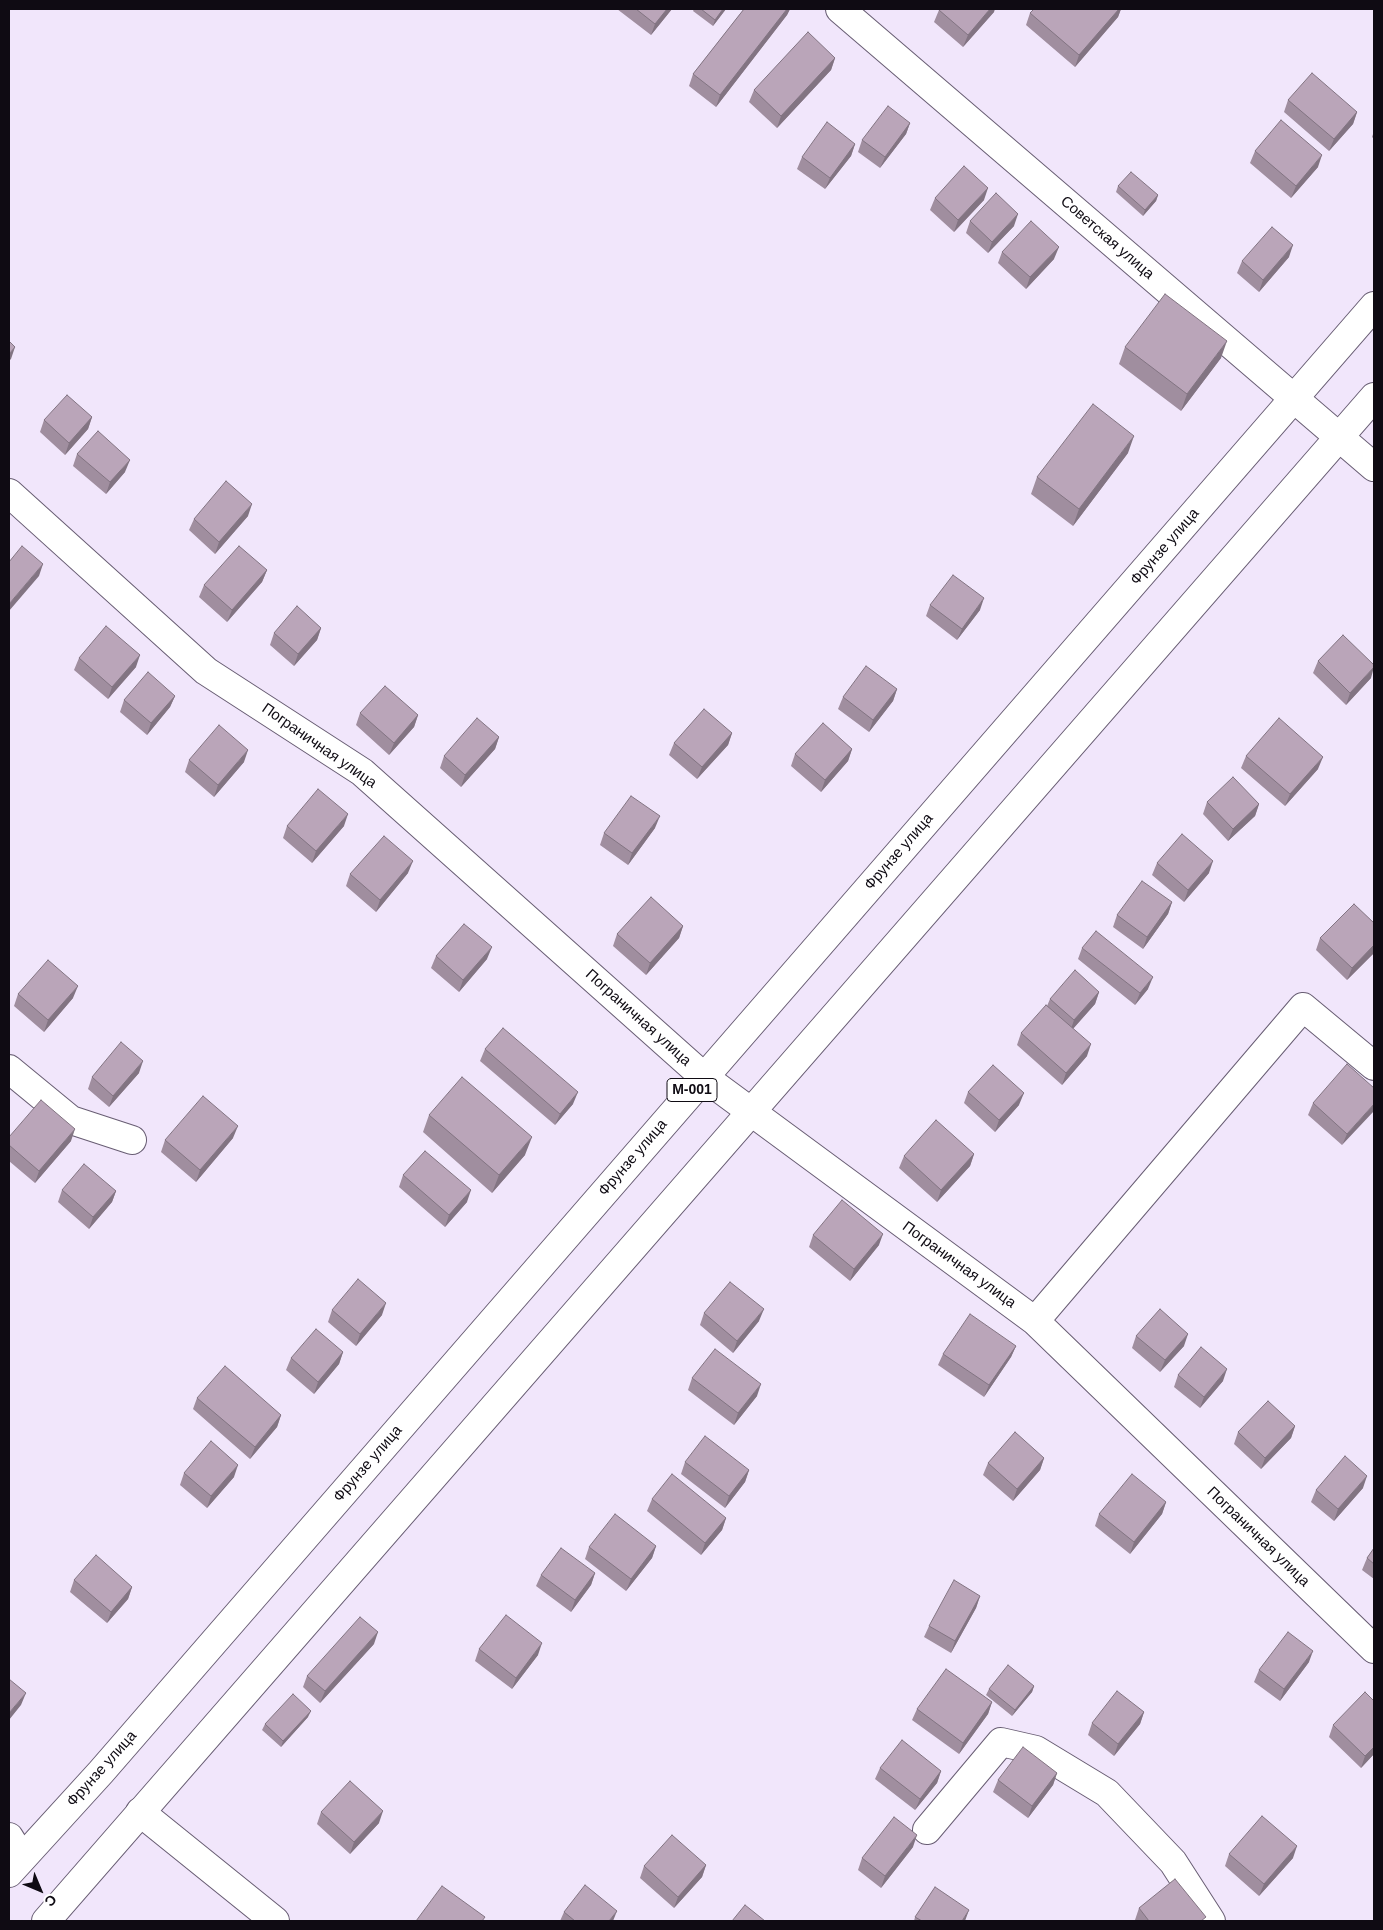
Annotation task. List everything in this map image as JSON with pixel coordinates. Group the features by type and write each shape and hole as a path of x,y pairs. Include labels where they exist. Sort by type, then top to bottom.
{"main road":[{"name":"Советская улица","path":"840,9 1374,467"},
{"name":"Фрунзе улица","path":"13,1856 114,1757 1374,306"},
{"path":"46,1921 1374,396"},
{"name":"Пограничная улица","path":"9,493 206,670 362,772 704,1077 1035,1321 1374,1649"},
{"path":"1035,1321 1303,1007 1374,1066"},
{"path":"9,1069 71,1120 132,1140"},
{"path":"927,1830 1001,1742 1036,1750 1107,1793 1173,1862 1211,1921"},
{"path":"140,1812 275,1921"}],"building":[{"path":"636,9 667,9 655,24"},
{"path":"701,9 723,9 715,20"},
{"path":"744,9 787,9 720,95 693,74"},
{"path":"940,9 990,9 968,35"},
{"path":"1034,9 1119,9 1079,55 1030,13"},
{"path":"808,32 835,58 781,116 754,90"},
{"path":"1312,73 1357,112 1334,139 1288,100"},
{"path":"888,106 910,123 885,157 862,140"},
{"path":"1281,120 1322,155 1296,186 1255,151"},
{"path":"827,122 855,144 830,178 802,157"},
{"path":"964,166 988,188 958,220 935,198"},
{"path":"1131,172 1158,195 1145,210 1118,186"},
{"path":"996,193 1018,214 992,242 970,221"},
{"path":"1031,221 1059,247 1030,277 1002,252"},
{"path":"1272,227 1293,245 1263,280 1242,261"},
{"path":"1165,294 1227,341 1187,394 1125,347"},
{"path":"9,341 15,347 9,354"},
{"path":"67,395 92,417 69,443 44,420"},
{"path":"1093,404 1134,436 1079,509 1037,477"},
{"path":"98,431 130,460 110,482 77,454"},
{"path":"226,481 252,504 219,542 194,519"},
{"path":"22,546 43,564 9,604 9,562"},
{"path":"239,546 267,570 232,610 204,585"},
{"path":"953,575 984,598 962,629 930,605"},
{"path":"297,606 321,628 298,654 274,633"},
{"path":"106,626 140,655 112,687 79,658"},
{"path":"1343,635 1374,665 1350,693 1318,661"},
{"path":"866,666 897,689 873,720 843,697"},
{"path":"148,672 175,696 151,723 124,700"},
{"path":"385,686 418,715 394,743 360,713"},
{"path":"704,709 732,733 702,767 674,743"},
{"path":"477,718 499,737 465,775 444,756"},
{"path":"1279,718 1323,757 1290,794 1246,756"},
{"path":"823,723 852,749 825,780 795,754"},
{"path":"219,725 248,750 218,785 189,760"},
{"path":"1233,777 1259,804 1233,829 1207,802"},
{"path":"318,789 348,814 316,851 287,826"},
{"path":"631,796 660,816 632,853 604,833"},
{"path":"1182,834 1213,861 1188,890 1157,863"},
{"path":"384,836 413,861 380,900 350,874"},
{"path":"1142,881 1172,902 1147,937 1117,915"},
{"path":"651,897 683,926 650,963 617,934"},
{"path":"1354,904 1374,923 1374,945 1352,968 1320,938"},
{"path":"464,924 492,947 463,980 436,956"},
{"path":"1096,931 1153,977 1140,993 1082,948"},
{"path":"48,960 78,986 48,1020 18,994"},
{"path":"1075,970 1099,992 1074,1020 1050,999"},
{"path":"1046,1005 1091,1044 1066,1073 1021,1033"},
{"path":"503,1028 578,1092 560,1114 485,1049"},
{"path":"121,1042 143,1061 113,1096 92,1077"},
{"path":"1347,1064 1374,1088 1374,1104 1347,1134 1313,1103"},
{"path":"993,1065 1024,1093 999,1120 968,1092"},
{"path":"462,1077 532,1137 499,1175 429,1115"},
{"path":"203,1096 238,1126 200,1170 165,1140"},
{"path":"41,1100 75,1129 39,1171 9,1145 9,1137"},
{"path":"936,1120 974,1154 941,1190 904,1156"},
{"path":"425,1151 471,1190 449,1215 403,1175"},
{"path":"84,1164 116,1191 93,1217 62,1190"},
{"path":"842,1200 883,1234 854,1269 813,1235"},
{"path":"358,1279 386,1303 360,1334 332,1310"},
{"path":"730,1282 764,1309 737,1341 704,1313"},
{"path":"1160,1309 1188,1334 1165,1360 1136,1336"},
{"path":"970,1314 1016,1346 989,1385 943,1354"},
{"path":"316,1329 343,1352 318,1382 291,1358"},
{"path":"1201,1347 1227,1369 1204,1397 1178,1375"},
{"path":"715,1349 761,1384 738,1413 692,1378"},
{"path":"225,1366 281,1415 255,1447 197,1398"},
{"path":"1268,1401 1295,1426 1265,1458 1238,1432"},
{"path":"1015,1432 1044,1458 1017,1489 988,1463"},
{"path":"705,1436 749,1470 729,1496 685,1462"},
{"path":"211,1441 238,1465 211,1496 184,1473"},
{"path":"1345,1456 1367,1476 1338,1509 1316,1490"},
{"path":"672,1474 726,1518 705,1543 652,1499"},
{"path":"1132,1474 1166,1502 1134,1542 1099,1514"},
{"path":"615,1514 656,1546 631,1579 589,1547"},
{"path":"561,1548 595,1573 575,1600 541,1575"},
{"path":"1374,1548 1374,1564 1367,1558"},
{"path":"96,1555 132,1587 111,1612 74,1580"},
{"path":"954,1580 980,1596 955,1641 929,1626"},
{"path":"506,1615 542,1643 516,1678 479,1649"},
{"path":"360,1617 378,1632 325,1691 307,1676"},
{"path":"1288,1632 1313,1651 1284,1689 1259,1670"},
{"path":"1008,1665 1034,1686 1015,1710 989,1689"},
{"path":"946,1669 992,1702 963,1743 917,1709"},
{"path":"9,1679 26,1693 9,1713"},
{"path":"1117,1691 1144,1712 1118,1744 1092,1723"},
{"path":"1365,1692 1374,1701 1374,1747 1365,1756 1333,1725"},
{"path":"293,1694 311,1711 283,1741 265,1724"},
{"path":"902,1740 941,1771 920,1799 880,1768"},
{"path":"1023,1747 1057,1773 1032,1806 998,1780"},
{"path":"350,1781 383,1811 354,1842 321,1812"},
{"path":"1262,1816 1297,1846 1264,1884 1229,1854"},
{"path":"894,1817 917,1835 885,1876 862,1858"},
{"path":"672,1835 706,1865 678,1897 644,1866"},
{"path":"1175,1879 1206,1917 1201,1921 1149,1921 1139,1908"},
{"path":"585,1885 617,1911 609,1921 575,1921 564,1912"},
{"path":"442,1886 485,1917 482,1921 416,1921"},
{"path":"935,1887 969,1910 962,1921 922,1921 915,1917"},
{"path":"745,1905 765,1921 732,1921"}]}
